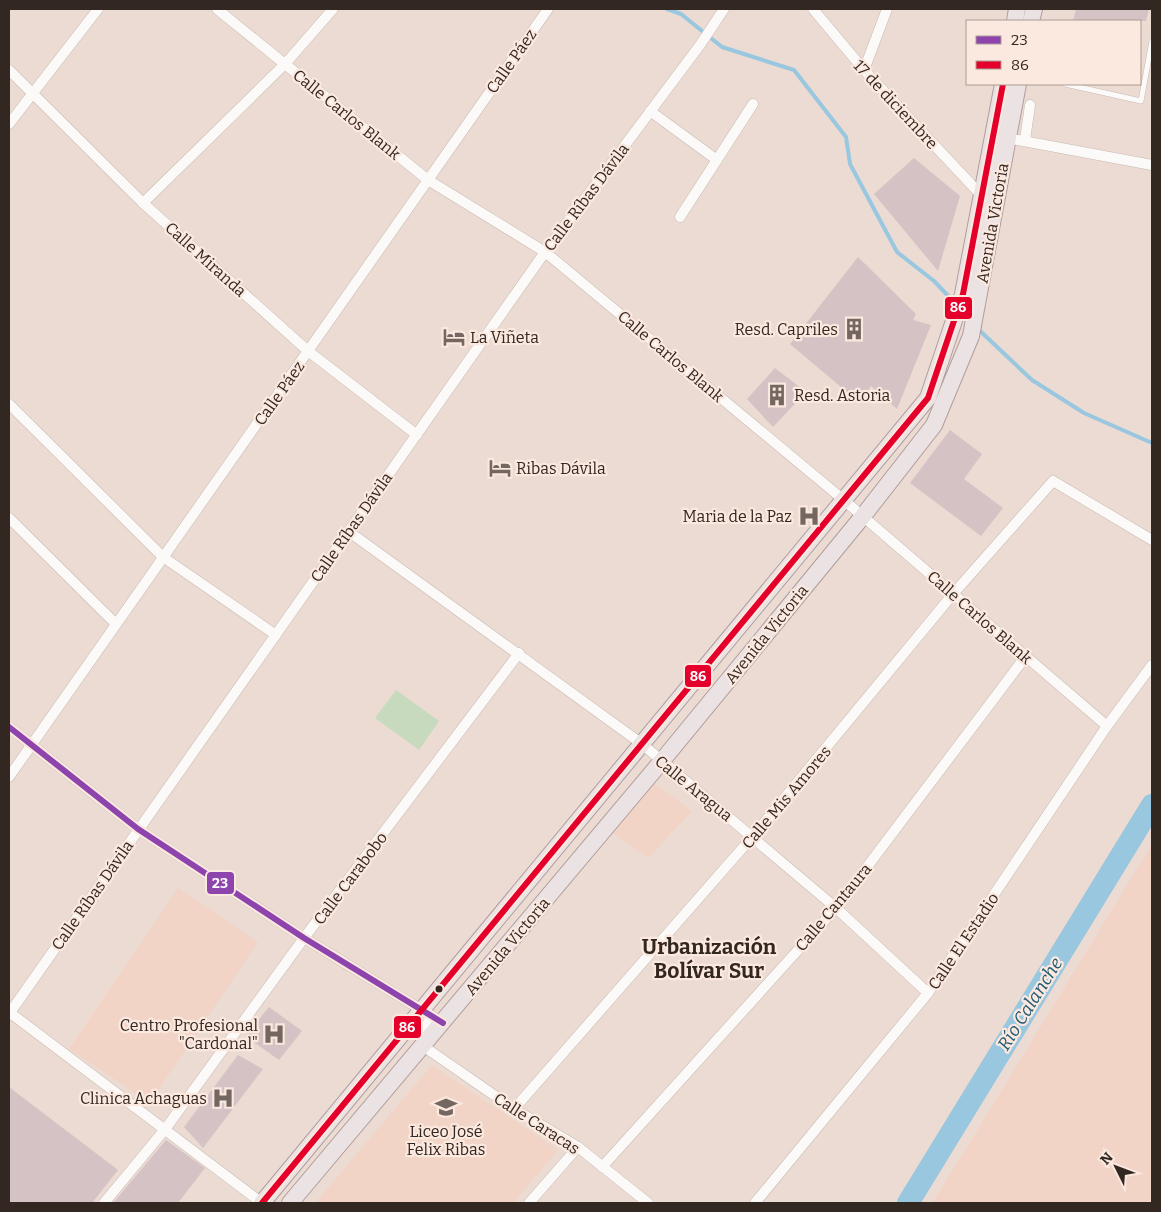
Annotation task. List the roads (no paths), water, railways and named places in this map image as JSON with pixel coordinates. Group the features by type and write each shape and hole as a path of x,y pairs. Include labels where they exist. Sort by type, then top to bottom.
{"main road":[{"name":"Avenida Victoria","path":"290,1203 423,1046 432,1017 642,744 845,501 928,398 963,294 982,196 1015,85"},
{"name":"Avenida Victoria","path":"262,1203 661,762 863,516 934,425 971,336 978,306 1015,85"}],"street":[{"path":"9,124 98,9"},
{"name":"Calle Carlos Blank","path":"217,9 428,180 545,252 863,516 1107,726"},
{"path":"143,203 285,64 333,9"},
{"name":"Calle Páez","path":"9,777 548,9"},
{"name":"Calle Ríbas Dávila","path":"9,1013 545,252 700,45 724,9"},
{"name":"17 de diciembre","path":"813,9 864,70 982,196"},
{"path":"864,70 887,9"},
{"name":"Calle Miranda","path":"9,70 143,203 308,351 417,435"},
{"path":"680,217 753,104"},
{"path":"1025,140 1030,105"},
{"path":"650,111 717,160"},
{"path":"1007,138 1152,165"},
{"path":"9,404 163,557 276,635"},
{"name":"Calle Mis Amores","path":"514,1109 754,836 953,594 1053,480 1152,540"},
{"path":"9,518 116,624"},
{"name":"Calle Aragua","path":"348,531 519,653 642,744 661,762 754,836 928,993"},
{"name":"Calle Carabobo","path":"104,1203 166,1128 304,938 519,653"},
{"name":"Calle Cantaura","path":"602,1167 836,908 1026,656"},
{"name":"Calle El Estadio","path":"755,1203 928,993 1107,726 1152,666"},
{"path":"9,727 30,746 138,829 304,938 432,1017"},
{"path":"9,1013 166,1128 262,1203"},
{"name":"Calle Caracas","path":"423,1046 514,1109 578,1147 648,1203"},
{"path":"529,1203 578,1147"}],"lane":[{"path":"1069,85 1141,101 1152,41"}],"waterway":[{"path":"667,9 681,14 722,47 794,70 846,137 850,164 897,252 934,281 955,303"},
{"path":"978,329 1032,380 1084,413 1152,443"},
{"name":"Río Calanche","path":"908,1203 1152,805"}],"place":[{"name":"Resd. Capriles","path":"854,329"},
{"name":"La Viñeta","path":"454,337"},
{"name":"Resd. Astoria","path":"777,395"},
{"name":"Ribas Dávila","path":"500,468"},
{"name":"Maria de la Paz","path":"809,516"},
{"name":"Centro Profesional \"Cardonal\"","path":"274,1034"},
{"name":"Clinica Achaguas","path":"223,1098"},
{"name":"Liceo José Felix Ribas","path":"446,1107"}],"district":[{"name":"Urbanización Bolívar Sur","path":"709,959"}]}
